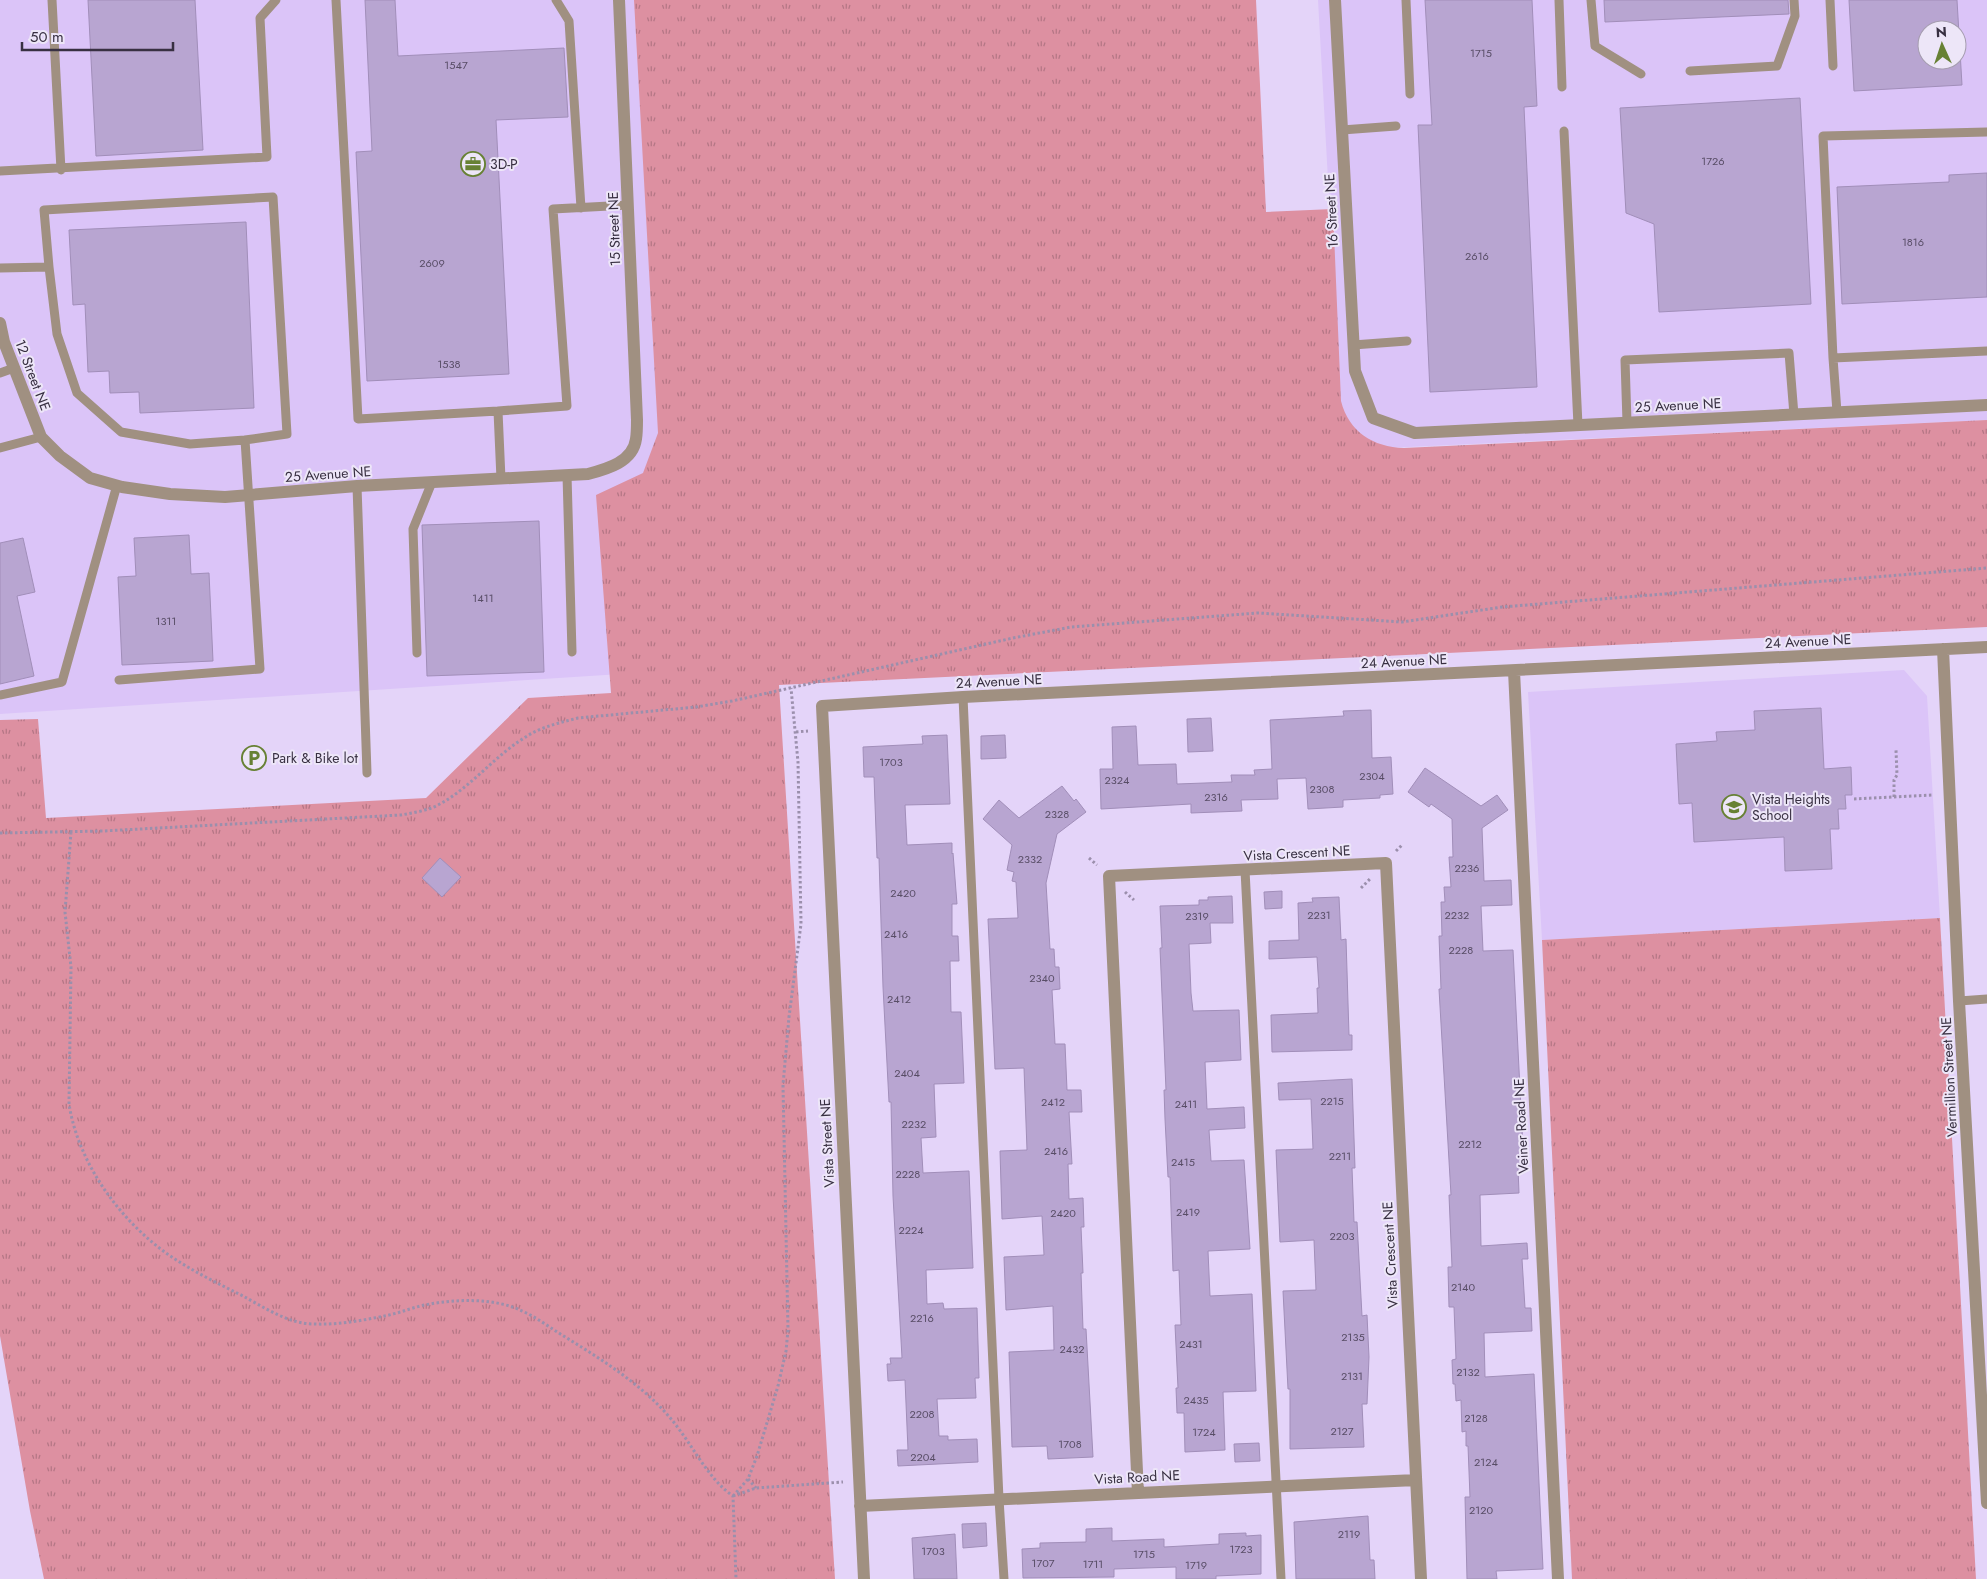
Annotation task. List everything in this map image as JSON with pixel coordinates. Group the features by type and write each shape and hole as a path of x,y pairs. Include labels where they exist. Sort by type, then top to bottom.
{"street":[{"name":"15 Street NE","path":"619,0 637,420 636,441 629,455"},
{"name":"16 Street NE","path":"1335,0 1355,371 1374,418"},
{"name":"12 Street NE","path":"0,323 4,342 41,437"},
{"name":"25 Avenue NE","path":"1374,418 1415,433 1987,405"},
{"name":"25 Avenue NE","path":"41,437 60,456 90,478 117,485 170,494 225,497 357,486 588,474 610,469 629,455"},
{"name":"24 Avenue NE","path":"822,706 1987,647"},
{"name":"Vermillion Street NE","path":"1943,649 1960,1001 1983,1342 1987,1503"},
{"name":"Veiner Road NE","path":"1514,671 1558,1579"},
{"name":"Vista Street NE","path":"822,706 864,1579"},
{"name":"Vista Crescent NE","path":"1138,1493 1110,876 1386,863 1421,1579"},
{"name":"Vista Road NE","path":"860,1506 1416,1480"}],"lane":[{"path":"52,0 61,170"},
{"path":"0,171 61,170 268,157 260,18 276,0"},
{"path":"336,0 358,419 567,406 553,209 628,205"},
{"path":"556,0 569,21 581,208"},
{"path":"1406,0 1410,94"},
{"path":"1559,0 1562,87"},
{"path":"1591,0 1594,46 1641,74"},
{"path":"1690,71 1777,66 1795,16 1794,0"},
{"path":"1830,0 1832,66"},
{"path":"1342,130 1396,126"},
{"path":"1564,131 1578,425"},
{"path":"1838,412 1833,358 1823,136 1987,132"},
{"path":"273,197 287,434 245,440 190,444 121,432 77,394 57,334 49,266 44,210 273,197"},
{"path":"0,268 49,266"},
{"path":"1353,344 1407,341"},
{"path":"1833,358 1987,351"},
{"path":"1627,422 1625,360 1790,353 1794,415"},
{"path":"0,373 14,368"},
{"path":"498,411 501,479"},
{"path":"0,448 41,437"},
{"path":"119,680 260,669 245,440"},
{"path":"567,475 572,652"},
{"path":"417,653 413,529 432,482"},
{"path":"0,695 62,682 117,485"},
{"path":"357,486 367,773"},
{"path":"963,698 1004,1579"},
{"path":"1245,870 1281,1579"},
{"path":"1960,1001 1987,999"}],"path":[{"path":"736,1579 733,1496 748,1478 757,1456 778,1386 786,1351 788,1330 782,1085 801,924 796,732 791,688"},
{"path":"796,732 805,731"},
{"path":"1894,797 1894,780 1897,775 1896,750"},
{"path":"1854,799 1932,795"},
{"path":"71,832 65,912 71,967 68,1083 72,1125 81,1148 117,1206 149,1240 167,1254 213,1281 282,1316 307,1324 330,1324 370,1319 429,1304 450,1301 490,1302 522,1310 603,1361 658,1405 692,1446 722,1489 733,1496"},
{"path":"748,1478 756,1488"},
{"path":"733,1496 756,1488 841,1482"}],"shaded area":[{"path":"0,0 652,0 683,670 0,714"},
{"path":"1318,0 1987,0 1987,420 1343,450"},
{"name":"Vista Heights School","path":"1904,670 1927,696 1940,918 1542,940 1528,692"}],"green space":[{"path":"634,0 1256,0 1266,212 1333,209 1341,401 1350,421 1364,436 1382,445 1404,448 1987,420 1987,627 779,685 835,1579 44,1579 30,1511 0,1336 0,720 38,719 46,818 426,798 528,698 611,693 596,495 643,473 658,433"},
{"path":"1940,918 1976,1579 1572,1579 1542,940"}],"building":[{"path":"88,0 195,0 203,150 96,156"},
{"path":"365,0 395,0 398,56 564,48 568,117 496,120 509,374 367,381 356,152 372,151"},
{"path":"1425,0 1532,0 1537,106 1524,107 1537,387 1430,392 1418,125 1432,125"},
{"path":"1604,0 1788,0 1789,14 1605,22"},
{"path":"1849,0 1957,0 1958,20 1917,20 1917,70 1961,70 1962,85 1854,91"},
{"path":"1800,98 1811,304 1659,312 1654,224 1626,213 1620,108"},
{"path":"1987,173 1987,297 1842,304 1837,187 1949,182 1949,175"},
{"path":"246,222 254,408 140,413 139,392 110,393 109,371 88,372 85,304 73,305 69,230"},
{"path":"539,521 544,672 427,676 422,525"},
{"path":"189,535 191,574 209,573 213,661 122,665 118,577 136,576 134,538"},
{"path":"23,538 35,592 17,596 34,676 0,684 0,543"},
{"path":"1821,708 1824,769 1851,767 1852,795 1845,795 1846,809 1838,809 1839,829 1830,829 1832,869 1785,871 1784,837 1694,842 1692,803 1679,804 1676,744 1717,741 1716,732 1755,730 1754,711"},
{"path":"1371,710 1372,758 1391,757 1393,794 1380,795 1380,798 1343,800 1343,807 1308,809 1306,778 1277,779 1278,799 1241,800 1242,811 1191,813 1191,804 1101,809 1100,769 1113,769 1112,727 1136,726 1138,765 1176,764 1177,784 1232,782 1231,775 1255,775 1254,770 1272,769 1270,720 1344,716 1343,711"},
{"path":"1211,718 1213,751 1188,752 1187,719"},
{"path":"947,735 950,804 905,805 907,845 952,843 957,904 952,904 952,936 958,936 959,961 950,961 951,1012 961,1012 964,1083 934,1084 936,1137 921,1138 923,1173 969,1171 973,1268 926,1270 927,1304 943,1303 944,1309 977,1308 979,1378 975,1378 976,1398 937,1399 939,1436 948,1436 948,1440 977,1439 978,1462 898,1466 897,1450 908,1450 905,1380 888,1381 887,1364 891,1364 890,1358 902,1358 874,777 864,777 863,747 923,744 922,736"},
{"path":"1005,735 1006,758 981,759 981,736"},
{"path":"1425,768 1481,806 1497,795 1508,810 1482,828 1484,881 1511,880 1512,905 1481,906 1483,951 1513,950 1524,1168 1518,1168 1519,1193 1480,1195 1481,1246 1527,1243 1528,1259 1522,1259 1525,1308 1531,1308 1532,1331 1484,1333 1485,1377 1534,1374 1543,1569 1496,1571 1497,1579 1467,1579 1465,1497 1470,1497 1468,1446 1466,1446 1466,1431 1462,1432 1461,1400 1456,1401 1455,1384 1453,1384 1452,1360 1456,1359 1454,1307 1449,1307 1448,1267 1452,1267 1449,1195 1451,1195 1439,989 1441,989 1439,936 1442,936 1441,902 1445,902 1444,887 1451,887 1449,857 1453,857 1452,819 1431,804 1429,807 1408,792"},
{"path":"1062,786 1086,812 1057,834 1046,883 1050,949 1054,949 1055,967 1059,967 1060,989 1052,990 1055,1044 1065,1044 1067,1090 1081,1090 1082,1112 1069,1112 1072,1164 1068,1164 1069,1199 1083,1198 1084,1227 1081,1227 1083,1273 1081,1273 1083,1329 1086,1329 1093,1457 1048,1459 1047,1446 1012,1447 1009,1352 1054,1350 1053,1306 1006,1310 1004,1257 1044,1255 1042,1216 1002,1219 1000,1151 1027,1150 1024,1068 995,1069 988,919 1018,918 1016,882 1012,881 1014,872 1007,870 1012,845 983,819 999,800 1019,818"},
{"path":"440,858 461,877 442,897 422,878"},
{"path":"1282,891 1282,908 1265,909 1264,892"},
{"path":"1232,896 1233,923 1210,923 1211,943 1189,944 1191,993 1193,1011 1239,1010 1241,1060 1205,1062 1207,1109 1244,1107 1245,1128 1209,1130 1211,1161 1244,1160 1250,1249 1208,1251 1210,1296 1252,1294 1256,1391 1223,1392 1225,1450 1185,1452 1184,1413 1177,1413 1176,1388 1178,1388 1175,1325 1181,1325 1179,1270 1173,1271 1170,1177 1168,1177 1165,1119 1164,1090 1166,1090 1160,906 1199,905 1199,900 1208,900 1208,897"},
{"path":"1339,897 1341,940 1346,939 1349,1035 1352,1035 1352,1050 1272,1052 1271,1015 1318,1013 1317,988 1319,988 1317,957 1269,959 1269,941 1299,940 1298,903 1313,902 1312,898"},
{"path":"1352,1079 1355,1168 1352,1168 1354,1222 1357,1222 1362,1316 1367,1315 1369,1357 1367,1404 1362,1404 1364,1447 1290,1449 1290,1389 1288,1389 1283,1291 1316,1290 1314,1240 1280,1242 1276,1150 1313,1149 1311,1099 1279,1100 1278,1083"},
{"path":"1259,1443 1260,1461 1235,1462 1234,1444"},
{"path":"1368,1516 1370,1560 1374,1560 1375,1579 1296,1579 1294,1522"},
{"path":"986,1523 987,1546 963,1548 962,1524"},
{"path":"1112,1528 1112,1541 1164,1539 1164,1547 1219,1544 1219,1534 1246,1533 1246,1536 1261,1535 1261,1574 1216,1576 1216,1579 1176,1579 1176,1567 1114,1569 1114,1577 1023,1578 1022,1549 1040,1548 1040,1543 1086,1542 1086,1529"},
{"path":"955,1534 957,1579 914,1579 912,1538"}],"place":[{"name":"3D-P","path":"473,164"},
{"name":"Park & Bike lot","path":"254,758"},
{"name":"Vista Heights School","path":"1734,807"}]}
